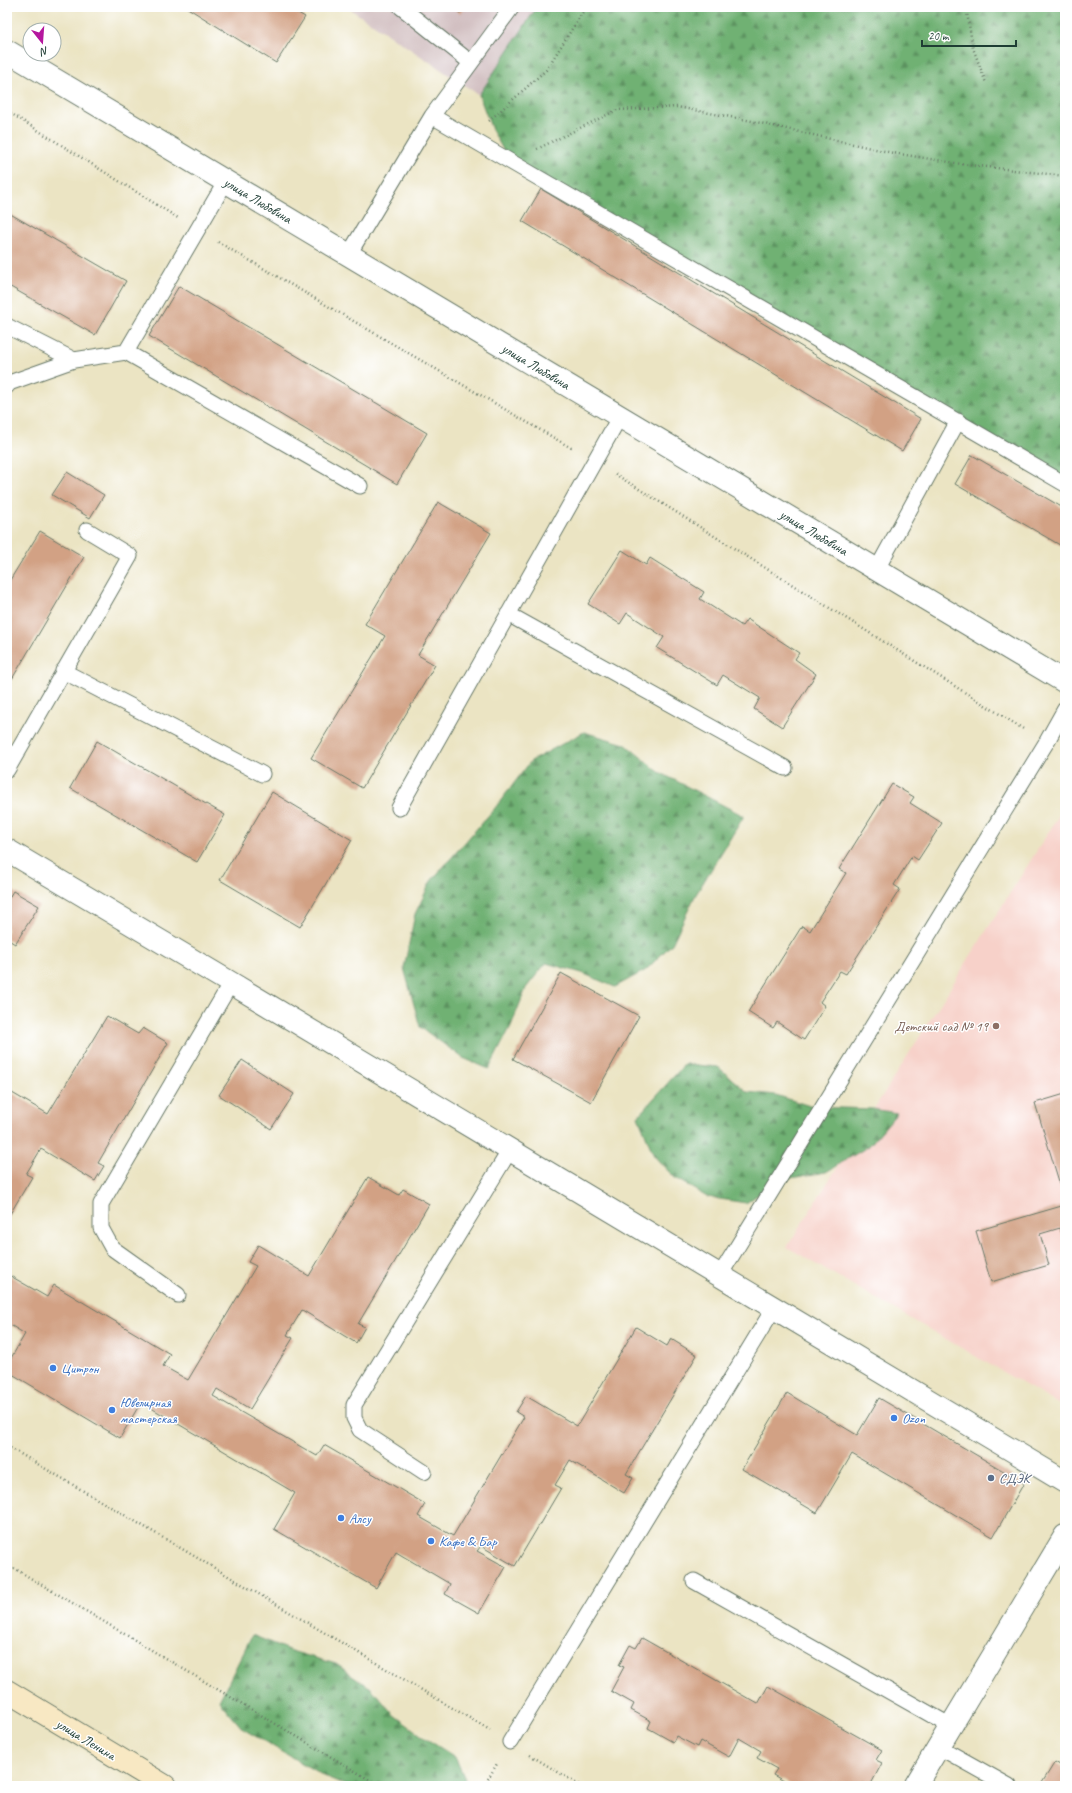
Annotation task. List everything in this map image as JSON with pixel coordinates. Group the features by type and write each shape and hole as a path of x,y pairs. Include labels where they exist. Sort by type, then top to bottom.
{"main road":[{"name":"улица Ленина","path":"7,1691 165,1786"}],"street":[{"name":"улица Любовина","path":"7,51 1065,682"},
{"path":"7,850 231,982 1065,1482"},
{"path":"915,1786 1065,1536"}],"lane":[{"path":"401,7 470,62"},
{"path":"349,254 432,116 470,62 512,7"},
{"path":"432,116 1065,484"},
{"path":"126,352 226,181"},
{"path":"7,326 74,360"},
{"path":"7,386 9,383 74,360 126,352 360,486"},
{"path":"399,808 620,416"},
{"path":"877,569 958,421"},
{"path":"7,770 62,671 130,556 87,530"},
{"path":"508,614 785,768"},
{"path":"62,671 262,774"},
{"path":"720,1275 1046,743 1065,709"},
{"path":"178,1295 112,1248 101,1228 101,1204 231,982"},
{"path":"424,1472 360,1430 354,1418 354,1405 510,1150"},
{"path":"510,1742 774,1308"},
{"path":"694,1581 951,1726"},
{"path":"939,1747 1009,1786"}],"path":[{"path":"470,138 546,70 586,7"},
{"path":"966,7 973,48 986,83"},
{"path":"510,162 616,110 677,107 747,120 893,153 962,164 1065,176"},
{"path":"7,111 197,230 595,462 1046,743"},
{"path":"7,1446 510,1742 581,1786"},
{"path":"7,1564 380,1786"},
{"path":"484,1786 510,1742"}],"shaded area":[{"path":"347,7 537,7 479,95"},
{"name":"Детский сад № 19","path":"1065,806 1065,1408 787,1247"}],"green space":[{"path":"537,7 1065,7 1065,480 510,162 492,130 479,95"},
{"path":"584,732 625,744 659,772 744,816 695,896 672,944 646,970 615,987 582,973 546,963 526,988 511,1026 489,1069 463,1058 420,1027 404,968 415,914 431,881 495,808 531,761"},
{"path":"685,1064 718,1067 747,1092 776,1095 813,1107 873,1109 897,1113 869,1146 826,1172 779,1180 746,1203 707,1197 675,1178 654,1156 638,1116"},
{"path":"252,1635 291,1651 336,1664 371,1688 394,1715 425,1738 455,1757 465,1779 461,1786 348,1786 324,1776 243,1729 219,1701"}],"building":[{"path":"186,7 288,7 305,17 276,63"},
{"path":"452,7 465,7 460,13"},
{"path":"541,189 921,419 902,451 522,221"},
{"path":"7,212 126,281 95,335 7,285"},
{"path":"179,286 427,433 397,484 149,336"},
{"path":"972,455 1065,509 1065,548 955,484"},
{"path":"67,472 104,495 90,518 52,495"},
{"path":"438,502 491,533 418,655 435,665 362,788 311,758 385,636 365,624"},
{"path":"40,531 84,557 12,679 7,676 7,585"},
{"path":"622,550 646,565 650,558 704,592 700,599 742,626 747,619 799,653 795,659 816,674 782,727 754,709 760,698 723,675 717,685 657,648 664,637 627,613 620,624 588,604"},
{"path":"97,741 225,815 197,862 70,788"},
{"path":"892,784 914,797 910,803 942,823 918,860 912,856 894,885 900,889 846,974 840,971 820,1002 825,1006 804,1040 777,1022 773,1028 748,1012 802,926 810,931 846,873 839,869"},
{"path":"272,792 352,840 300,927 220,880"},
{"path":"13,891 39,906 15,944 7,939 7,901"},
{"path":"561,973 639,1016 591,1102 513,1059"},
{"path":"107,1016 138,1034 143,1028 168,1043 98,1163 104,1166 95,1181 41,1149 26,1174 32,1177 7,1219 7,1090 48,1114"},
{"path":"242,1060 294,1094 271,1129 219,1095"},
{"path":"1065,1094 1065,1187 1061,1188 1035,1103"},
{"path":"368,1177 399,1195 403,1189 429,1204 358,1324 365,1327 356,1343 302,1310 287,1335 293,1338 250,1409 217,1389 213,1396 317,1456 324,1445 425,1504 418,1516 453,1536 524,1417 516,1412 526,1396 577,1426 636,1327 667,1346 671,1339 697,1355 626,1474 633,1478 624,1493 570,1460 555,1485 561,1488 515,1566 481,1546 477,1551 506,1567 479,1613 445,1594 450,1584 396,1552 376,1588 274,1529 295,1493 141,1402 120,1438 7,1371 7,1365 25,1334 7,1323 7,1274 47,1297 54,1285 170,1354 163,1366 188,1380 256,1266 248,1262 258,1245 309,1276"},
{"path":"1065,1205 1065,1236 1063,1237 1060,1228 1040,1234 1049,1265 991,1282 976,1231"},
{"path":"787,1393 857,1435 879,1398 1024,1483 993,1537 852,1454 817,1513 742,1469"},
{"path":"642,1638 758,1704 768,1686 882,1750 876,1760 882,1763 870,1786 863,1783 861,1786 806,1786 803,1784 801,1786 793,1786 773,1775 777,1769 757,1758 761,1751 739,1738 729,1757 700,1741 697,1747 676,1736 673,1742 648,1728 651,1721 631,1710 634,1704 611,1691 624,1667 619,1665 630,1645 636,1648"},
{"path":"1055,1762 1065,1768 1064,1786 1040,1786"}],"place":[{"name":"Детский сад № 19","path":"996,1026"},
{"name":"Цитрон","path":"53,1368"},
{"name":"Ювелирная мастерская","path":"112,1410"},
{"name":"Ozon","path":"894,1418"},
{"name":"СДЭК","path":"991,1478"},
{"name":"Алсу","path":"341,1518"},
{"name":"Кафе & Бар","path":"431,1541"}]}
